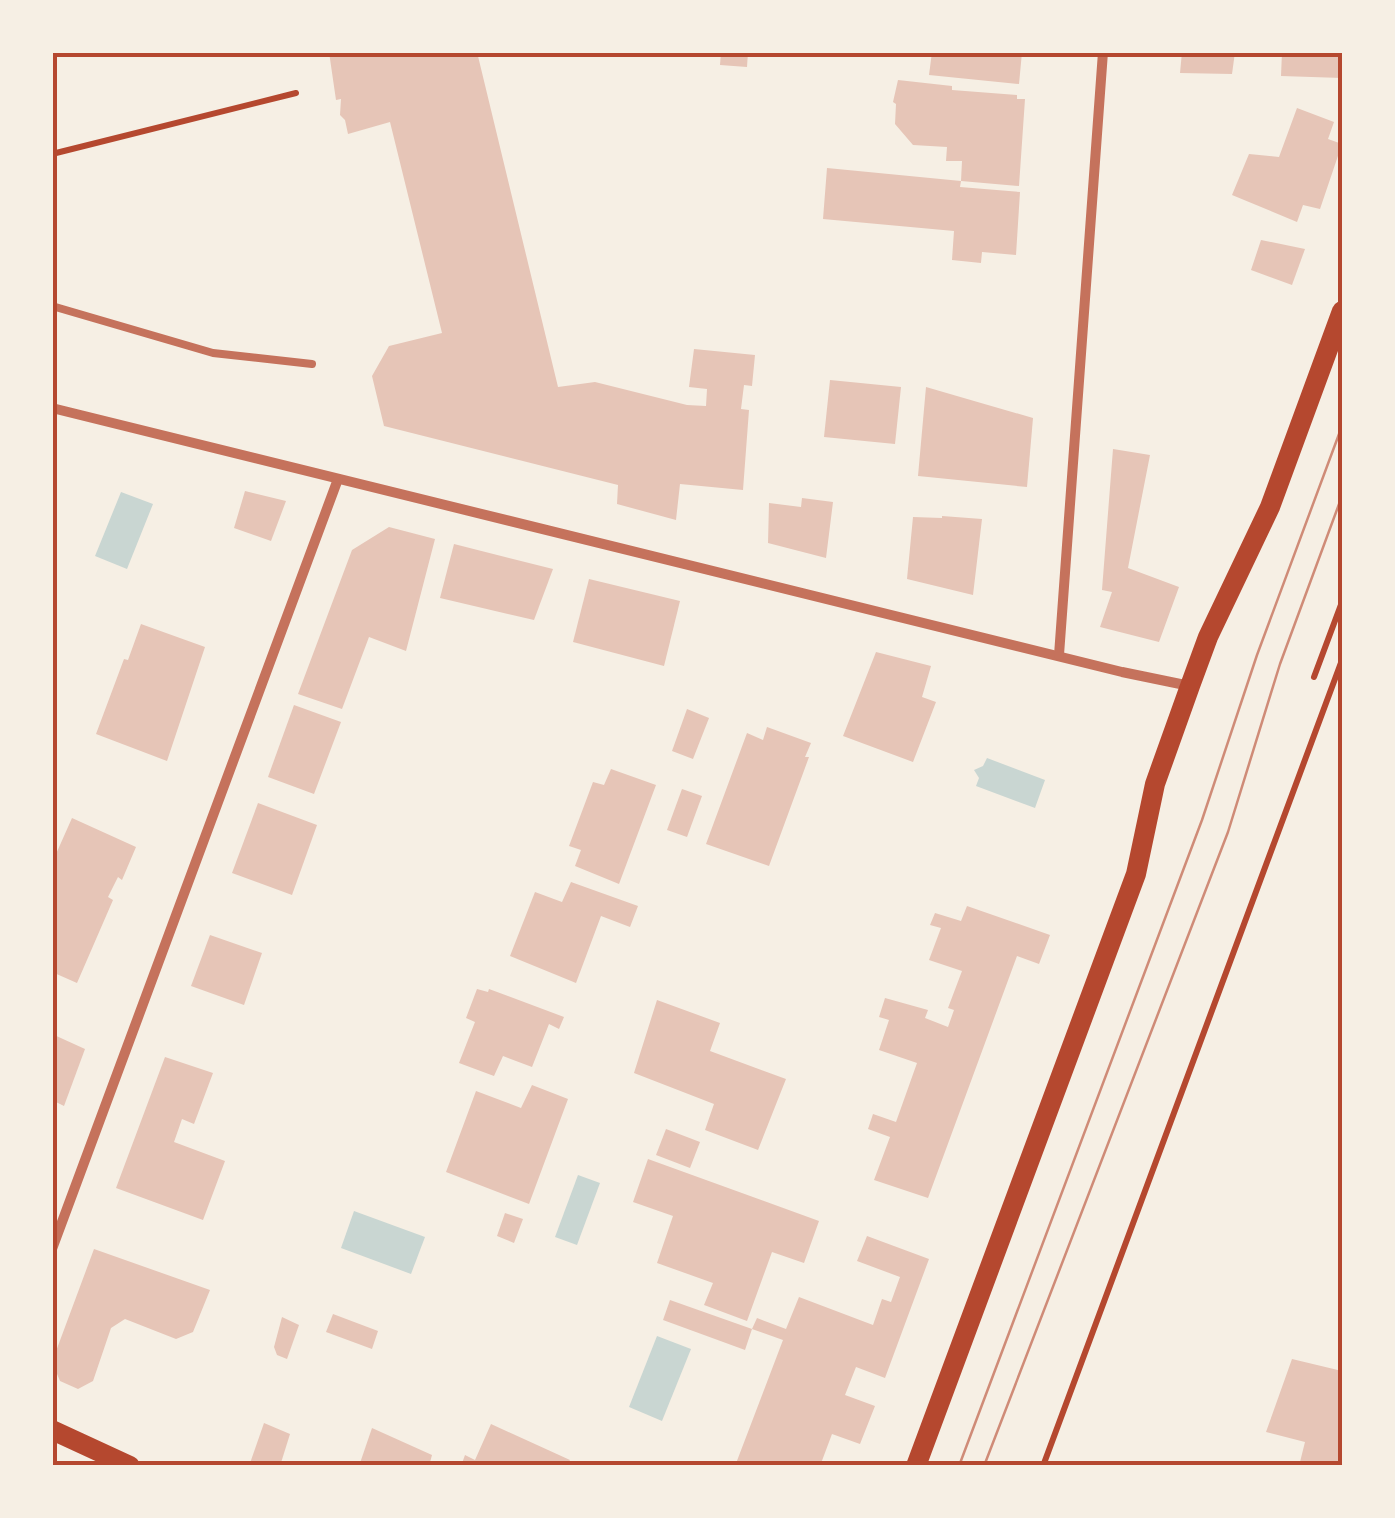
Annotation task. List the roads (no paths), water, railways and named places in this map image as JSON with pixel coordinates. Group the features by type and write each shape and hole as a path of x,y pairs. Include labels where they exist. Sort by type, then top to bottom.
{"main road":[{"path":"916,1466 1136,874 1156,784 1208,637 1270,507 1342,311"},
{"path":"52,1430 130,1466"}],"street":[{"path":"1059,655 1103,52"},
{"path":"52,408 1190,686"},
{"path":"52,1249 338,479"}],"lane":[{"path":"52,306 214,354 312,364"}],"tram line":[{"path":"959,1466 1202,820 1257,655 1342,426"},
{"path":"984,1466 1228,832 1280,664 1342,496"}]}
